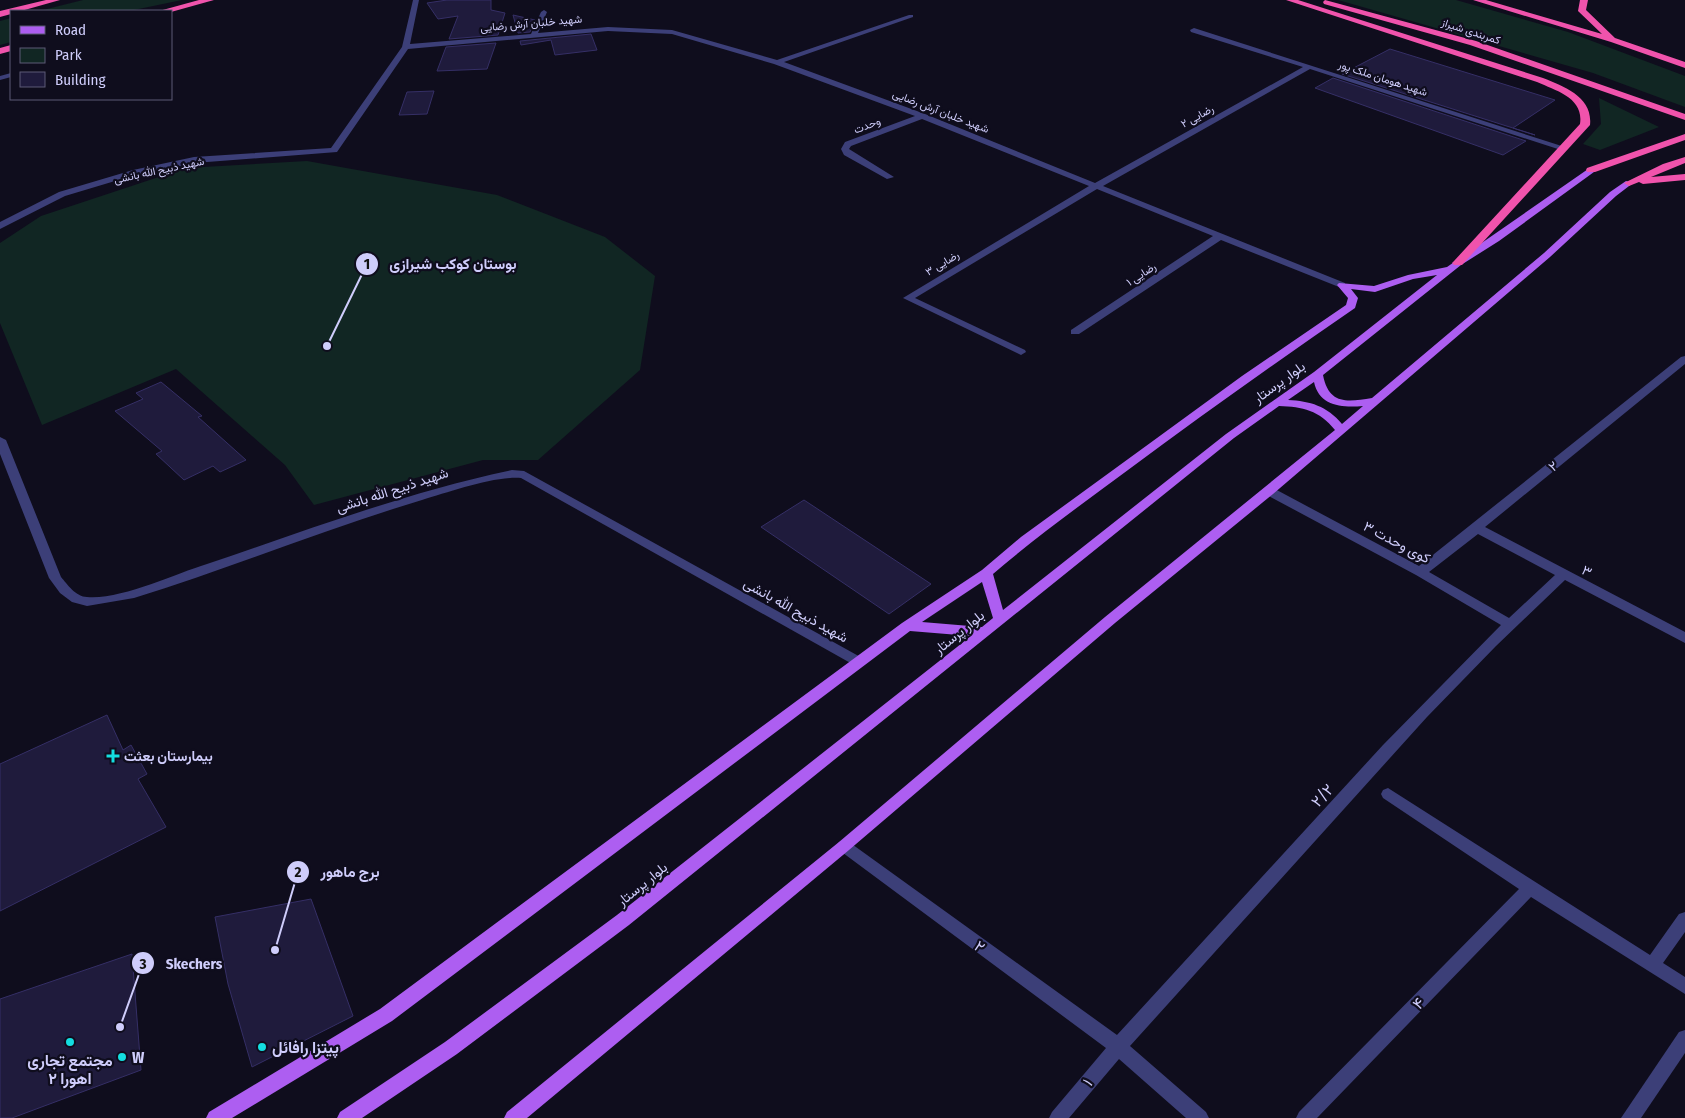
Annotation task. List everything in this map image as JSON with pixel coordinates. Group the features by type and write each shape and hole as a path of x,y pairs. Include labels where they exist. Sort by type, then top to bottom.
{"highway":[{"path":"16,10 56,0"},
{"path":"167,10 210,0"},
{"path":"1290,0 1532,78 1556,87 1580,101 1586,109 1588,117 1585,125 1453,266"},
{"name":"کمربندی شیراز","path":"1319,0 1437,31 1615,90 1685,117"},
{"path":"1476,0 1614,40 1681,64"},
{"path":"1584,0 1582,11 1614,40"},
{"path":"1591,170 1685,137"},
{"path":"1629,182 1685,160"},
{"path":"1629,182 1685,177"}],"main road":[{"name":"بلوار پرستار","path":"346,1118 451,1048 623,920 1230,436 1318,374 1453,266 1496,239 1591,170"},
{"path":"514,1118 844,846 1110,620 1270,491 1547,255 1613,194 1629,182"},
{"name":"شهید خلبان آرش رضایی","path":"1342,285 1375,289 1453,266"},
{"path":"215,1118 386,1015 703,780 858,662 907,626 986,573 1025,540 1246,378 1351,306 1353,298 1342,285"},
{"path":"1318,374 1318,386 1324,395 1331,400 1341,404 1352,405 1374,401"},
{"path":"1277,403 1316,406 1332,418 1340,430"},
{"path":"986,573 1000,621"},
{"path":"907,626 986,632"}],"street":[{"name":"شهید ذبیح الله بانشی","path":"0,226 62,194 133,172 194,160 334,150 406,47 416,0"},
{"path":"534,35 544,12"},
{"path":"777,62 911,16"},
{"name":"شهید خلبان آرش رضایی","path":"406,47 608,29 672,32 777,62 922,116 1342,285"},
{"name":"شهید هومان ملک پور","path":"1194,30 1564,148"},
{"name":"رضایی ۲","path":"1096,186 1310,66"},
{"name":"وحدت","path":"890,178 847,153 845,148 848,144 922,116"},
{"name":"رضایی ۳","path":"1021,352 908,298 1096,186"},
{"name":"رضایی ۱","path":"1075,332 1220,236"},
{"name":"۲","path":"1420,572 1685,359"},
{"name":"شهید ذبیح الله بانشی","path":"0,440 54,578 70,596 85,602 108,600 156,585 437,490 512,474 524,476 858,662"},
{"name":"کوی وحدت ۳","path":"1270,491 1420,572 1509,624"},
{"name":"۳","path":"1477,528 1562,575 1685,638"},
{"name":"۲/۲","path":"1116,1046 1356,784 1509,624 1562,575"},
{"path":"1388,794 1530,888 1685,986"},
{"name":"۲","path":"844,846 1116,1046 1200,1118"},
{"name":"۴","path":"1305,1118 1530,888"},
{"path":"1652,965 1685,919"},
{"path":"1630,1118 1685,1038"},
{"name":"۱","path":"1058,1118 1116,1046"}],"green space":[{"path":"83,0 182,0 134,10 43,10"},
{"path":"1338,0 1456,0 1568,32 1685,76 1685,107 1593,73"},
{"path":"10,18 10,42 0,45 0,21"},
{"path":"1599,98 1659,127 1600,150 1583,144 1601,124"},
{"path":"307,161 497,195 605,237 655,276 640,370 538,460 483,460 314,505 285,465 176,369 42,425 0,323 0,243 41,216 186,168"}],"building":[{"path":"447,0 491,0 491,10 505,13 498,35 449,39 458,16 438,19 427,3"},
{"path":"513,15 535,20 530,32 518,33"},
{"path":"591,34 597,50 555,55 551,40 521,45 520,41"},
{"path":"496,43 487,69 437,71 446,47"},
{"path":"1390,49 1555,100 1513,128 1535,135 1342,74"},
{"path":"1333,78 1526,141 1503,155 1315,88"},
{"path":"434,91 427,114 399,115 407,92"},
{"path":"161,382 202,416 198,417 246,460 220,472 213,466 184,480 156,454 162,451 115,411 143,399 136,393"},
{"path":"804,500 931,584 889,614 761,527"},
{"path":"107,715 123,750 131,745 147,774 138,779 166,827 0,911 0,764"},
{"path":"311,899 353,1016 252,1067 228,984 215,917"},
{"name":"مجتمع تجاری اهورا ۲","path":"132,954 141,1070 12,1118 0,1118 0,999"}],"place":[{"name":"بوستان کوکب شیرازی","path":"327,346"},
{"name":"بیمارستان بعثت","path":"113,756"},
{"name":"برج ماهور","path":"275,950"},
{"name":"Skechers","path":"120,1027"},
{"name":"مجتمع تجاری اهورا ۲","path":"70,1042"},
{"name":"پیتزا رافائل","path":"262,1047"},
{"name":"W","path":"122,1057"}]}
